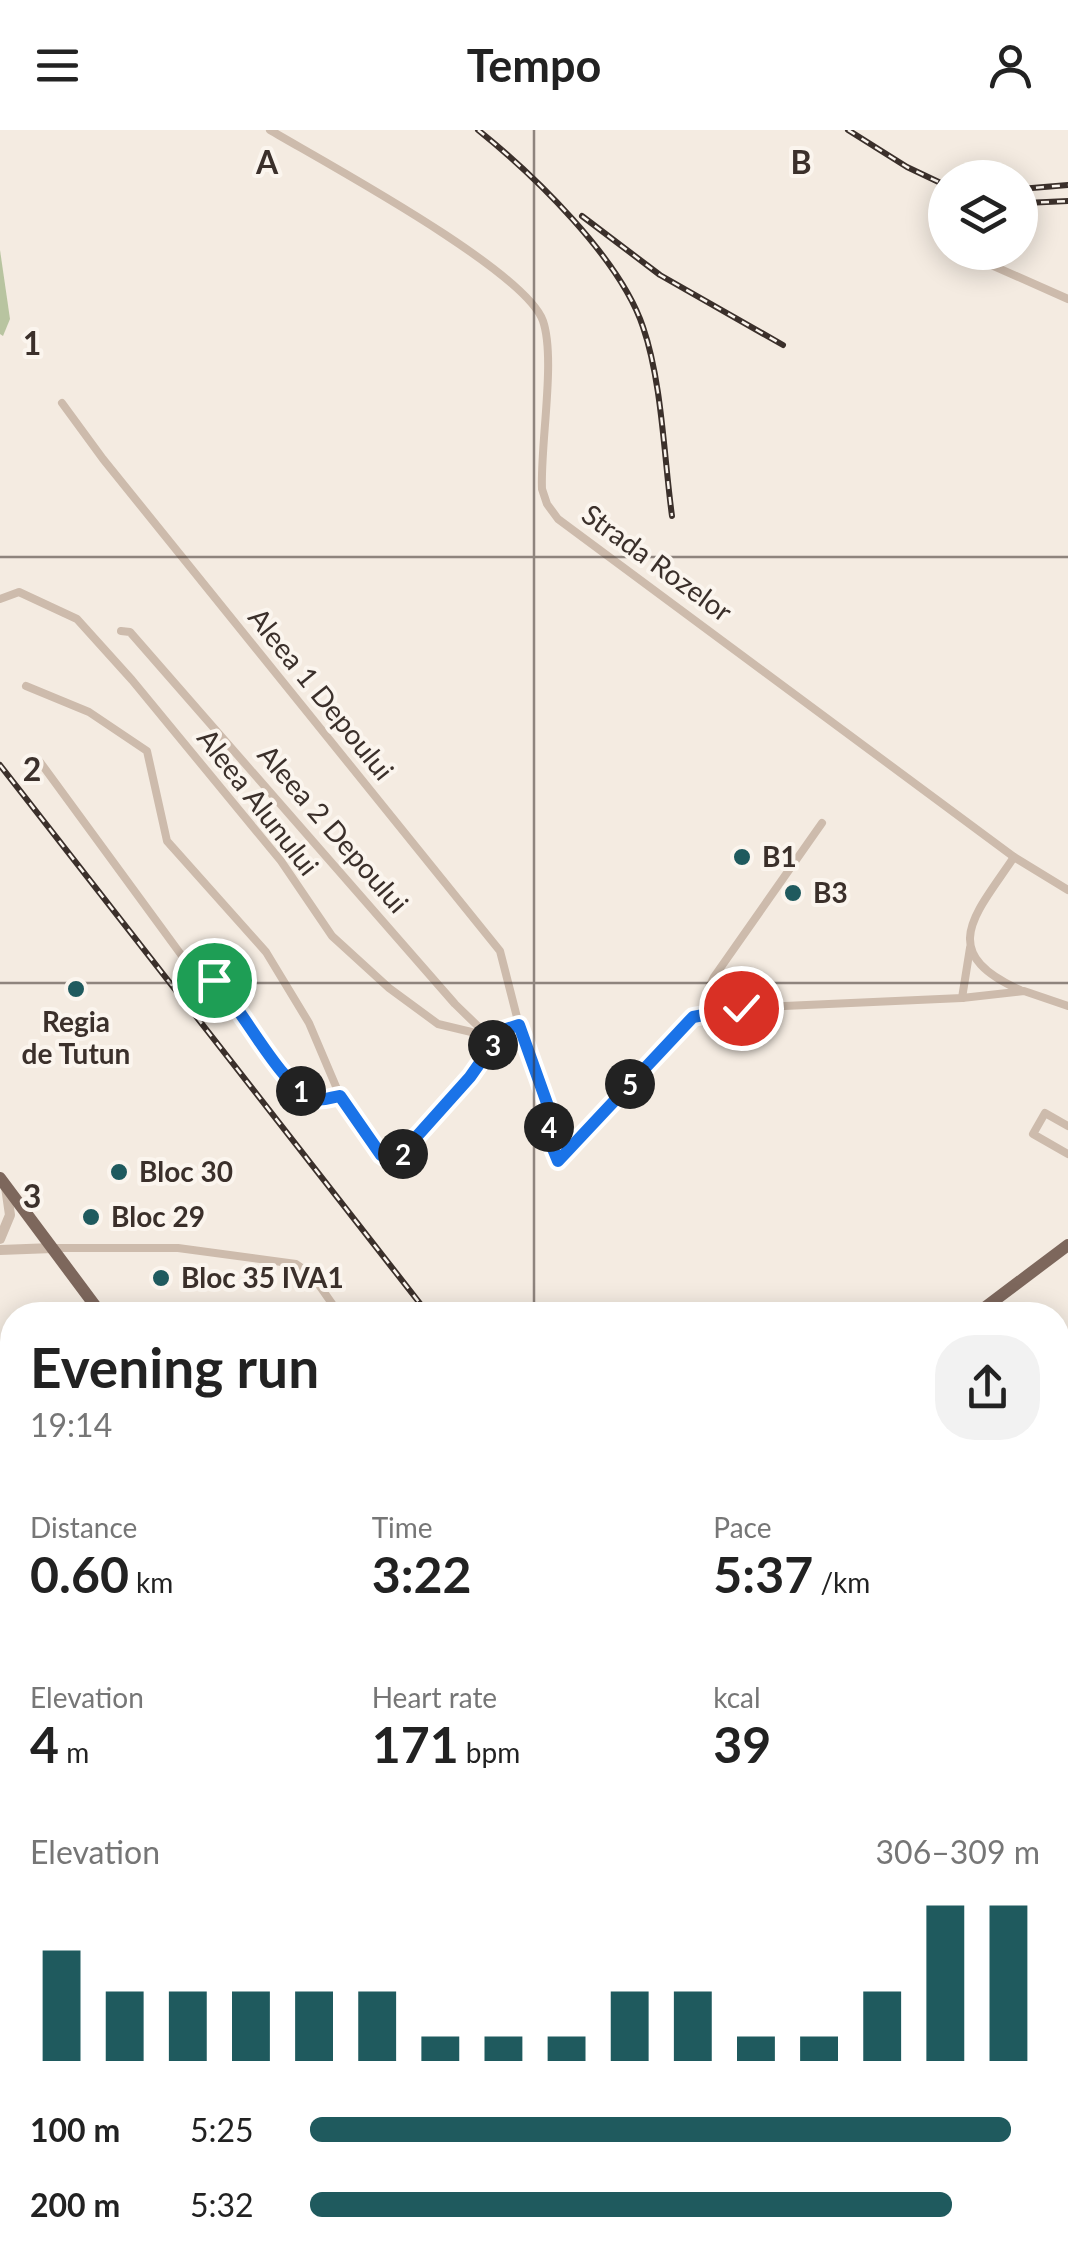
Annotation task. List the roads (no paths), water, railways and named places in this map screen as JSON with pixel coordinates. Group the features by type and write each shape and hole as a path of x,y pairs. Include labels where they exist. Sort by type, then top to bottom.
{"main road":[{"path":"3,1182 92,1302"},
{"path":"992,1302 1068,1245"}],"street":[{"name":"Strada Rozelor","path":"270,130 444,233 515,287 536,308 543,322 547,350 542,489 558,519 1014,858 1068,890"},
{"path":"1003,270 1068,299"},
{"name":"Aleea 1 Depoului","path":"62,403 500,951 519,1025 548,1106 549,1139 558,1161 693,1017 741,1008"},
{"name":"Aleea Alunului","path":"0,599 19,592 77,620 132,680 281,861 332,936 389,988 438,1024 488,1036"},
{"name":"Aleea 2 Depoului","path":"121,632 130,632 455,1004 488,1036"},
{"path":"26,686 89,712 147,751 167,841 266,952 309,1023 340,1096 381,1155 393,1163 470,1077 503,1030"},
{"path":"40,762 196,975 214,980 231,996 272,1060 302,1092 318,1100 340,1096"},
{"path":"822,823 709,987 722,1004 741,1008 1024,992"},
{"path":"962,998 973,921 1014,858"},
{"path":"970,947 987,973 1024,992 1068,1006"},
{"path":"488,1036 519,1025"},
{"path":"1068,1126 1045,1112 1033,1134 1068,1154"},
{"path":"0,1239 10,1215 3,1182"},
{"path":"0,1250 178,1248 296,1264 312,1275 331,1302"}],"railway":[{"path":"478,130 573,220 632,301 654,372 672,516"},
{"path":"848,130 928,177"},
{"path":"1038,188 1068,185"},
{"path":"1038,202 1068,201"},
{"path":"582,216 660,275 783,345"},
{"path":"0,765 419,1302"}],"place":[{"name":"B1","path":"742,857"},
{"name":"B3","path":"793,893"},
{"name":"Regia de Tutun","path":"76,989"},
{"name":"Bloc 30","path":"119,1172"},
{"name":"Bloc 29","path":"91,1217"},
{"name":"Bloc 35 IVA1","path":"161,1278"}]}
